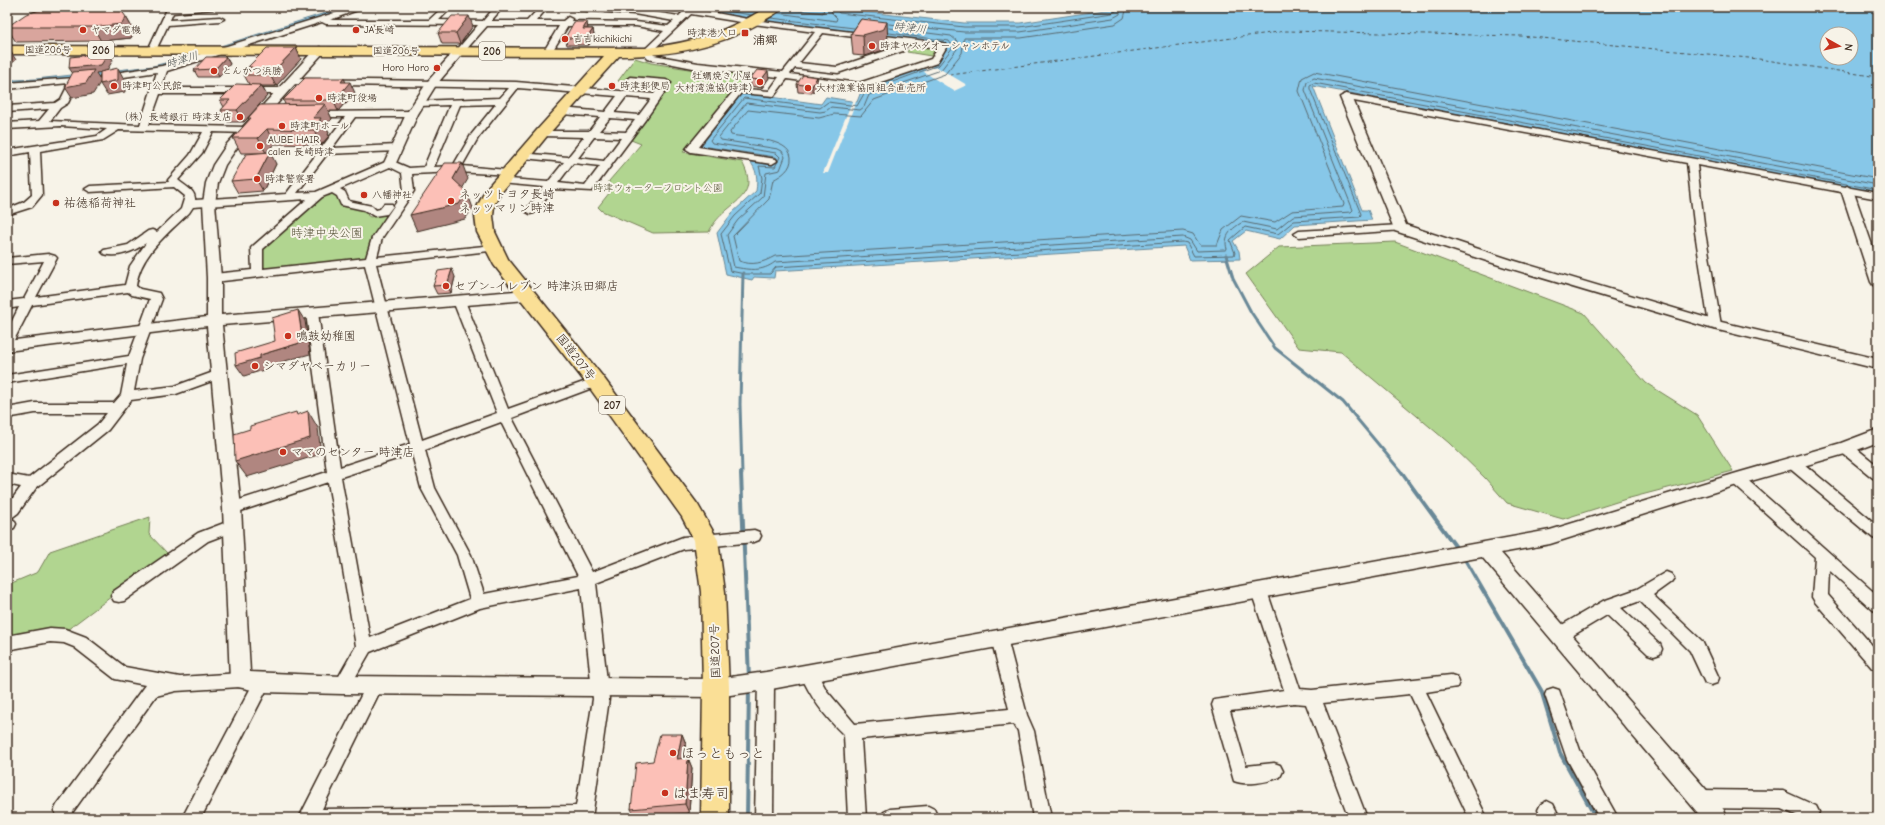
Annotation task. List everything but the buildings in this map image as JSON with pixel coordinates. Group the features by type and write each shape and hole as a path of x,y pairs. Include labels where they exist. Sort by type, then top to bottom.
{"highway":[{"name":"国道206号","path":"7,50 646,52 704,44 723,37 753,22 776,7"},
{"name":"国道207号","path":"615,52 504,177 486,205 484,216 486,232 500,261 596,382 690,511 716,540 713,592 726,687 715,818"}],"street":[{"path":"7,34 50,7"},
{"path":"152,50 171,9 213,7"},
{"path":"7,86 75,80 163,69 362,7"},
{"path":"431,23 448,7"},
{"path":"258,273 257,248 318,195 390,163 412,114 432,83 499,7"},
{"path":"530,24 544,7"},
{"path":"667,7 691,9 753,22 943,46 934,61 860,86 754,71 662,61 651,58 646,52 691,9"},
{"path":"548,51 564,24 577,8 634,12 680,19"},
{"path":"165,23 220,20"},
{"path":"313,22 636,24 670,29"},
{"path":"739,90 771,94 820,31"},
{"path":"793,65 838,70 900,49 906,41"},
{"path":"240,680 232,508 214,320 214,278 209,203 212,182 219,165 231,146 320,50"},
{"path":"144,126 163,69"},
{"path":"754,71 691,149 772,161"},
{"path":"43,123 58,106 65,101 75,80"},
{"path":"390,163 407,171 456,169 550,186 588,189 642,118 666,83 630,80"},
{"path":"156,91 287,86 432,83 516,85 657,97"},
{"path":"456,169 474,137 516,85"},
{"path":"530,211 624,94"},
{"path":"1346,97 1878,196"},
{"path":"1346,97 1400,228"},
{"path":"428,169 456,102"},
{"path":"419,103 502,102"},
{"path":"7,109 58,106"},
{"path":"562,111 642,118"},
{"path":"306,115 412,114"},
{"path":"261,115 276,115"},
{"path":"290,196 352,115"},
{"path":"7,126 43,123 117,127 144,126 246,130"},
{"path":"7,153 100,138 117,127"},
{"path":"175,184 173,180 196,155 204,143 209,129"},
{"path":"542,133 629,135"},
{"path":"325,151 397,148"},
{"path":"7,212 27,206 34,202 37,195 35,149"},
{"path":"523,155 607,164"},
{"path":"1692,162 1700,232 1715,325"},
{"path":"407,171 409,191 377,238 370,262 428,488 464,555 479,602"},
{"path":"90,189 167,186 175,184 182,187 190,196 189,204 185,211 156,238 143,254 130,280 130,287"},
{"path":"332,188 341,194 345,203 368,208 374,213 383,212 388,206"},
{"path":"1847,190 1878,282"},
{"path":"189,204 318,195"},
{"path":"108,252 123,251 132,248 159,227 168,227"},
{"path":"1298,234 1400,228 1507,263 1715,325 1878,364"},
{"path":"214,278 494,248"},
{"path":"7,262 48,257 52,258 27,302 7,342"},
{"path":"7,305 121,290 130,287"},
{"path":"8,521 13,509 31,484 103,427 128,396 134,359 156,299 155,296 136,292 130,287"},
{"path":"7,346 147,327 214,320 527,296"},
{"path":"375,685 308,818 584,817 601,699 588,580 504,415 460,301"},
{"path":"312,313 334,475 364,647"},
{"path":"7,379 134,359"},
{"path":"128,396 176,390 219,374"},
{"path":"232,508 418,447 596,382"},
{"path":"7,413 35,408 119,408"},
{"path":"63,811 151,690 180,684 240,680 262,683 342,685 726,687 1259,592 1550,538 1737,479 1846,448 1878,435"},
{"path":"1846,448 1878,474"},
{"path":"1793,463 1878,534"},
{"path":"7,479 31,484"},
{"path":"1737,479 1878,605"},
{"path":"119,596 203,537 232,526"},
{"path":"342,685 364,647 479,602 588,580 683,543 754,536"},
{"path":"1486,549 1561,634 1716,818"},
{"path":"1822,555 1820,596 1878,663"},
{"path":"1561,634 1608,606 1642,594 1666,578"},
{"path":"1259,592 1294,696"},
{"path":"1642,594 1696,646 1711,678"},
{"path":"1608,606 1654,649"},
{"path":"7,643 50,635 65,636 80,642 121,674 180,684"},
{"path":"1000,638 1019,716 1026,731 1042,818"},
{"path":"808,673 816,688 841,721 852,732 857,818"},
{"path":"764,818 766,681"},
{"path":"1274,771 1240,774 1220,705 1294,696 1312,697 1451,682"},
{"path":"191,818 262,683"},
{"path":"1415,687 1478,818"},
{"path":"1553,695 1573,753 1609,818"},
{"path":"1312,697 1358,818"},
{"path":"852,732 1019,716"},
{"path":"1700,799 1783,800 1810,812"},
{"path":"890,818 928,815 928,818"}],"green space":[{"path":"911,46 935,49 931,56 907,52"},
{"name":"時津ウォーターフロント公園","path":"635,58 651,63 689,69 747,74 683,152 742,162 747,175 748,185 744,193 739,200 723,213 709,232 653,233 602,211 598,207 610,192 609,181 641,144 631,140 661,100 659,97 668,85 618,81"},
{"name":"時津中央公園","path":"324,193 329,196 332,193 335,193 340,199 341,206 364,209 369,213 367,215 370,217 388,215 372,238 365,259 267,270 262,267 263,248"},
{"path":"1395,242 1584,313 1646,383 1697,415 1733,471 1626,499 1563,519 1507,503 1485,478 1449,443 1341,352 1299,348 1246,274 1279,247"},
{"path":"150,517 149,534 168,554 67,630 7,638 7,585 38,572 50,551"}],"water":[{"name":"時津川","path":"344,7 357,7 173,66 102,76 7,85 7,78 15,80 36,79 153,66"},
{"path":"673,7 823,7 964,23 1020,23 1125,7 1878,7 1878,194 1313,86 1362,210 1368,210 1372,220 1295,225 1280,239 1246,231 1233,241 1239,251 1240,259 1190,260 1184,246 775,271 774,278 754,277 752,280 726,274 717,233 732,213 756,191 756,174 754,167 749,160 774,164 776,157 701,146 742,93 821,104 826,97 857,102 862,89 937,62 949,45 740,18"}],"pier":[{"path":"926,63 934,68 937,67 967,85 954,91 924,72 926,70 920,66"},
{"path":"853,99 857,99 828,173 823,173"}],"waterway":[{"path":"1226,255 1233,278 1251,312 1275,348 1343,402 1403,474"},
{"path":"742,474 740,404 743,273"},
{"path":"741,473 749,679"},
{"path":"1402,473 1458,550"},
{"path":"1463,556 1541,690 1560,753 1596,818"},
{"path":"747,818 749,689"}],"ferry route":[{"path":"950,75 1286,31 1521,36 1759,59 1878,77"}],"place":[{"name":"ヤマダ電機","path":"83,30"},
{"name":"JA長崎","path":"356,30"},
{"name":"時津港入口","path":"745,33"},
{"name":"吉吉kichikichi","path":"565,39"},
{"name":"時津ヤスダオーシャンホテル","path":"872,46"},
{"name":"Horo Horo","path":"437,68"},
{"name":"とんかつ浜勝","path":"214,71"},
{"name":"牡蠣焼き小屋 大村湾漁協(時津)","path":"760,82"},
{"name":"時津町公民館","path":"114,86"},
{"name":"時津郵便局","path":"612,86"},
{"name":"大村漁業協同組合直売所","path":"808,88"},
{"name":"時津町役場","path":"319,98"},
{"name":"（株）長崎銀行 時津支店","path":"240,117"},
{"name":"時津町ホール","path":"282,126"},
{"name":"AUBE HAIR calen 長崎時津","path":"260,146"},
{"name":"時津警察署","path":"257,179"},
{"name":"八幡神社","path":"364,195"},
{"name":"ネッツトヨタ長崎 ネッツマリン時津","path":"451,201"},
{"name":"祐徳稲荷神社","path":"56,203"},
{"name":"セブン-イレブン 時津浜田郷店","path":"446,286"},
{"name":"鳴鼓幼稚園","path":"288,336"},
{"name":"シマダヤベーカリー","path":"255,366"},
{"name":"ママのセンター 時津店","path":"283,452"},
{"name":"ほっともっと","path":"673,753"},
{"name":"はま寿司","path":"665,793"}],"district":[{"name":"浦郷","path":"765,40"}]}
